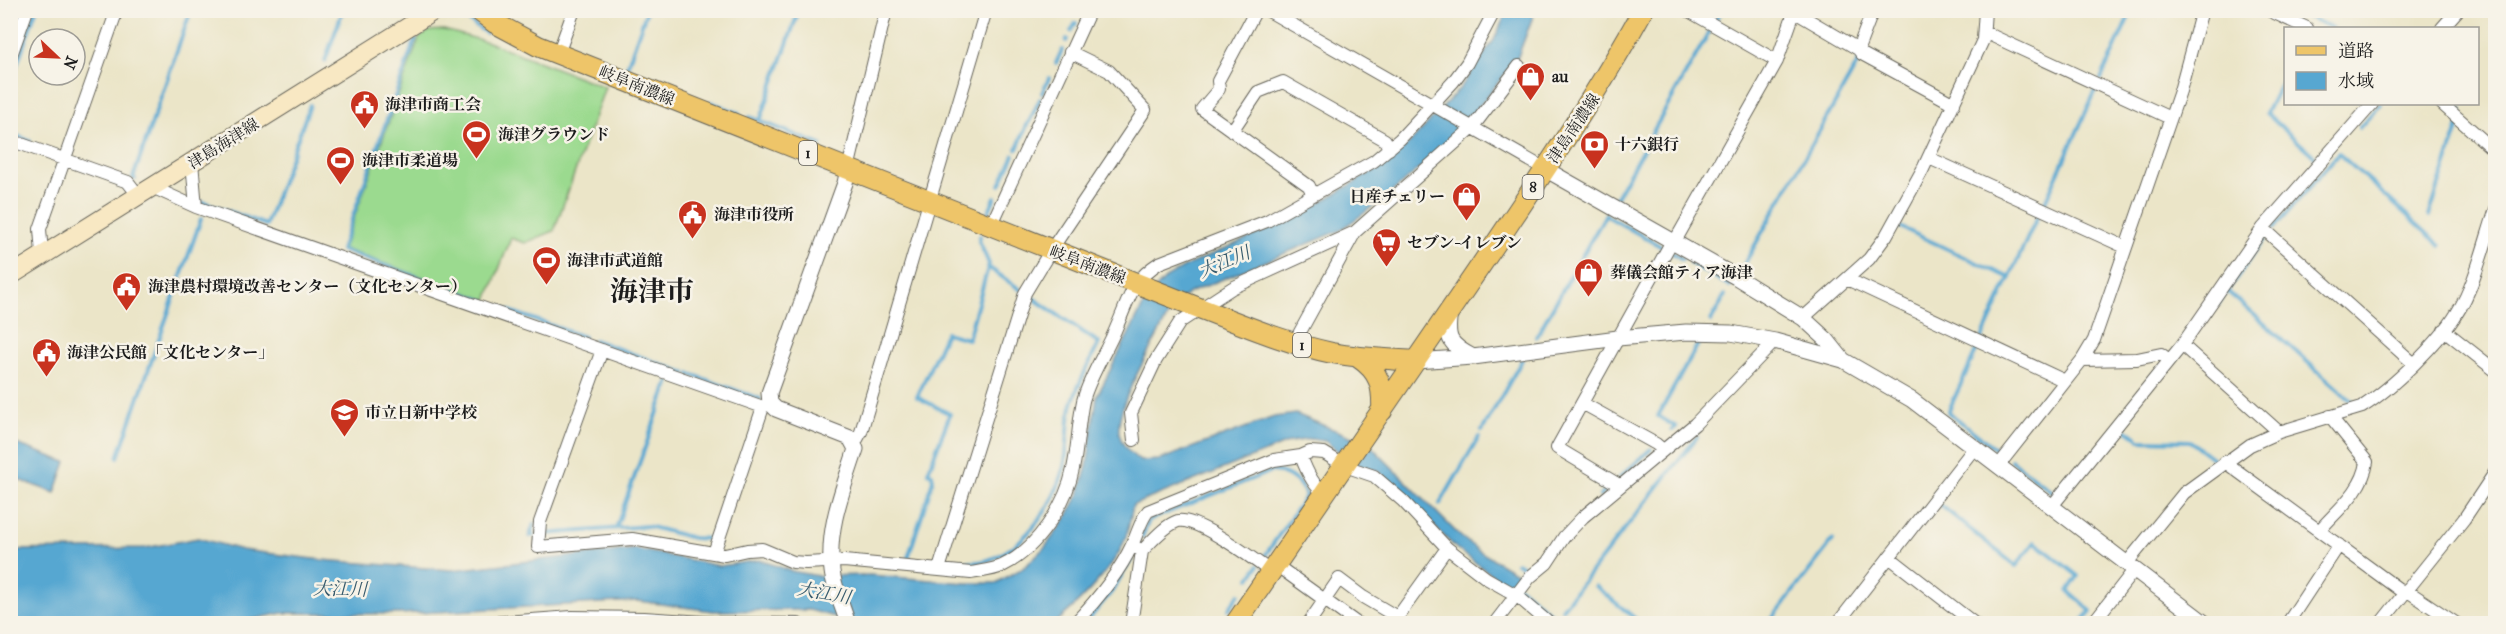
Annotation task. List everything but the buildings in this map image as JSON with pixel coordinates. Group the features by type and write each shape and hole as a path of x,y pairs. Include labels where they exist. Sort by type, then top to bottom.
{"main road":[{"name":"岐阜南濃線","path":"478,10 495,23 538,46 1197,307 1294,343 1359,357 1416,361"},
{"name":"津島南濃線","path":"1416,361 1607,76 1643,10"},
{"name":"津島海津線","path":"10,276 423,14"},
{"path":"1359,357 1370,365 1381,382 1382,411"},
{"path":"1236,624 1416,361"}],"street":[{"path":"10,58 27,10"},
{"path":"42,254 40,229 117,10"},
{"path":"558,54 574,10"},
{"path":"714,554 845,183 886,10"},
{"path":"855,444 861,432 986,10"},
{"path":"991,226 1090,10"},
{"path":"1256,10 1218,81 1219,88 1202,109 1309,186 1313,195"},
{"path":"1267,10 1803,318 1827,340 1843,360"},
{"path":"602,350 540,522 538,547 632,539 724,555 762,549 793,562 831,567 939,569 971,573 1002,566 1020,555 1047,526 1069,487 1084,399 1144,273 1159,263 1267,221 1374,161 1434,106 1467,63 1495,10"},
{"path":"1687,10 1777,60"},
{"path":"1858,49 1873,10"},
{"path":"1803,318 1869,259 1886,237 1929,158 1983,40 1985,10"},
{"path":"1999,465 2082,360 2094,340 2170,118 2202,10"},
{"path":"2268,10 2305,27"},
{"path":"2443,27 2458,10"},
{"path":"1619,485 1557,448 1777,60 1795,11 1858,49 1862,54 1954,104"},
{"path":"1984,32 2170,118"},
{"path":"939,569 1025,293 1051,250 1145,110 1109,71 1070,52"},
{"path":"1134,440 1131,413 1156,360 1180,322 1197,307 1232,288 1355,232 1470,127 1519,66"},
{"path":"1232,131 1258,92 1284,82 1385,140 1389,149"},
{"path":"2052,506 2182,345 2263,228 2372,105"},
{"path":"2443,105 2496,152"},
{"path":"10,140 128,182 145,191 767,405 850,438 856,449 835,518 831,567 848,624"},
{"path":"1929,158 2125,247"},
{"path":"192,162 196,207"},
{"path":"2092,624 2184,493 2250,445 2279,432 2362,407 2373,400 2413,363 2458,312 2476,270 2496,208"},
{"path":"2263,228 2413,363"},
{"path":"1294,343 1355,232"},
{"path":"1847,279 2066,381"},
{"path":"1450,311 1449,338 1453,344 1473,357"},
{"path":"2444,330 2496,371"},
{"path":"1416,361 1473,357 1618,338 1686,332 1731,333 1775,341 1843,360 1912,400 2206,624"},
{"path":"1494,624 1530,577 1547,563 1564,537 1583,517 1695,424 1775,341"},
{"path":"2182,345 2279,432"},
{"path":"2082,360 2136,359 2160,354 2169,360"},
{"path":"1582,403 1656,444 1662,450"},
{"path":"2319,531 2353,495 2366,471 2367,462 2330,416"},
{"path":"1837,624 1976,447"},
{"path":"1131,624 1137,548 1143,518 1148,511 1274,460 1301,456 1310,452 1324,453 1374,476 1403,501 1447,548 1486,578 1516,596 1550,624"},
{"path":"1301,456 1318,490 1325,494"},
{"path":"2225,462 2339,545 2457,624"},
{"path":"2380,624 2494,477"},
{"path":"1074,624 1137,548 1178,521 1216,534 1325,600 1358,624"},
{"path":"2287,624 2339,545"},
{"path":"1308,624 1340,579 1395,620 1447,548"},
{"path":"1889,556 1975,624"},
{"path":"476,624 644,618 718,623 798,624"}],"green space":[{"name":"海津グラウンド","path":"444,30 488,42 605,87 554,231 525,243 511,238 487,300 343,249 419,38 429,31"}],"water":[{"name":"大江川","path":"1507,11 1535,11 1517,59 1460,130 1439,152 1384,199 1339,231 1189,293 1180,300 1169,314 1130,389 1120,420 1119,432 1129,452 1140,461 1159,460 1274,417 1296,414 1369,444 1459,535 1479,551 1520,575 1510,588 1457,549 1378,471 1356,465 1325,441 1311,439 1290,442 1133,505 1126,537 1118,554 1089,591 1055,623 858,623 809,610 713,611 638,601 400,614 282,613 231,624 11,624 11,550 145,548 198,538 242,550 322,560 452,570 635,549 720,566 760,560 791,571 818,576 870,575 967,583 996,583 1023,568 1045,547 1063,523 1079,494 1087,466 1097,396 1147,298 1167,277 1188,265 1300,215 1377,169 1409,144 1461,87 1494,40"},
{"path":"11,442 66,462 55,493 11,477"}],"waterway":[{"path":"10,84 36,10"},
{"path":"135,179 133,178 191,10"},
{"path":"325,61 343,10"},
{"path":"627,67 647,10"},
{"path":"760,121 799,10"},
{"path":"1715,21 1721,10"},
{"path":"2101,79 2132,10"},
{"path":"2293,10 2330,27"},
{"path":"468,20 486,33"},
{"path":"1071,31 1076,23"},
{"path":"1615,199 1711,29"},
{"path":"341,250 415,40"},
{"path":"1056,63 1062,50"},
{"path":"1741,270 1860,59"},
{"path":"1042,93 1049,78"},
{"path":"2284,78 2266,113 2315,157"},
{"path":"2044,204 2096,90"},
{"path":"1029,122 1040,99"},
{"path":"711,102 739,113"},
{"path":"203,202 266,225 310,105"},
{"path":"2359,128 2380,105"},
{"path":"2455,105 2462,110"},
{"path":"750,117 821,145"},
{"path":"1017,149 1027,125"},
{"path":"2429,216 2459,125"},
{"path":"10,133 30,141"},
{"path":"2338,153 2441,246"},
{"path":"2274,228 2339,153"},
{"path":"1000,185 1014,155"},
{"path":"988,213 995,197"},
{"path":"1982,338 2039,213"},
{"path":"1536,337 1606,214"},
{"path":"1605,215 1662,247"},
{"path":"118,457 201,219"},
{"path":"1898,226 2010,278"},
{"path":"908,558 933,480 932,474 928,472 950,414 917,397 946,333 968,339 989,264 979,241 980,236"},
{"path":"2216,306 2265,238"},
{"path":"341,250 484,301"},
{"path":"1671,252 1682,259"},
{"path":"1690,263 1730,286"},
{"path":"988,267 1021,290"},
{"path":"2227,291 2354,403"},
{"path":"1711,321 1725,295"},
{"path":"952,561 988,560 1015,545 1037,522 1060,481 1064,467 1071,407 1099,343 1030,296"},
{"path":"498,307 584,337"},
{"path":"594,340 685,373"},
{"path":"1672,430 1676,427 1658,416 1698,344"},
{"path":"1978,347 1948,412 1997,450"},
{"path":"1482,431 1522,360"},
{"path":"690,374 760,399"},
{"path":"616,528 669,381"},
{"path":"2125,424 2123,427 2140,440 2190,441 2215,460"},
{"path":"1440,504 1479,437"},
{"path":"1562,609 1697,437"},
{"path":"1620,477 1651,449"},
{"path":"2011,460 2054,493"},
{"path":"1142,537 1149,520 1272,471 1283,473 1300,485 1306,495 1262,560"},
{"path":"1600,496 1610,486"},
{"path":"1939,504 2016,566 2035,542 2078,576 2068,591 2091,611 2080,624"},
{"path":"534,524 530,536 534,535"},
{"path":"545,534 647,526 693,538 711,539"},
{"path":"1768,624 1833,540"},
{"path":"1085,624 1112,591 1131,560"},
{"path":"1517,563 1527,569 1539,563"},
{"path":"1250,578 1258,566"},
{"path":"1511,580 1563,624"},
{"path":"1595,586 1642,624"},
{"path":"1229,609 1239,594"}],"place":[{"name":"au","path":"1531,102"},
{"name":"海津市商工会","path":"364,130"},
{"name":"海津グラウンド","path":"477,160"},
{"name":"十六銀行","path":"1594,170"},
{"name":"海津市柔道場","path":"341,186"},
{"name":"日産チェリー","path":"1466,222"},
{"name":"海津市役所","path":"693,240"},
{"name":"セブン-イレブン","path":"1386,268"},
{"name":"海津市武道館","path":"546,286"},
{"name":"葬儀会館ティア海津","path":"1589,298"},
{"name":"海津農村環境改善センター（文化センター）","path":"127,312"},
{"name":"海津公民館「文化センター」","path":"46,378"},
{"name":"市立日新中学校","path":"344,438"}],"district":[{"name":"海津市","path":"652,291"}]}
